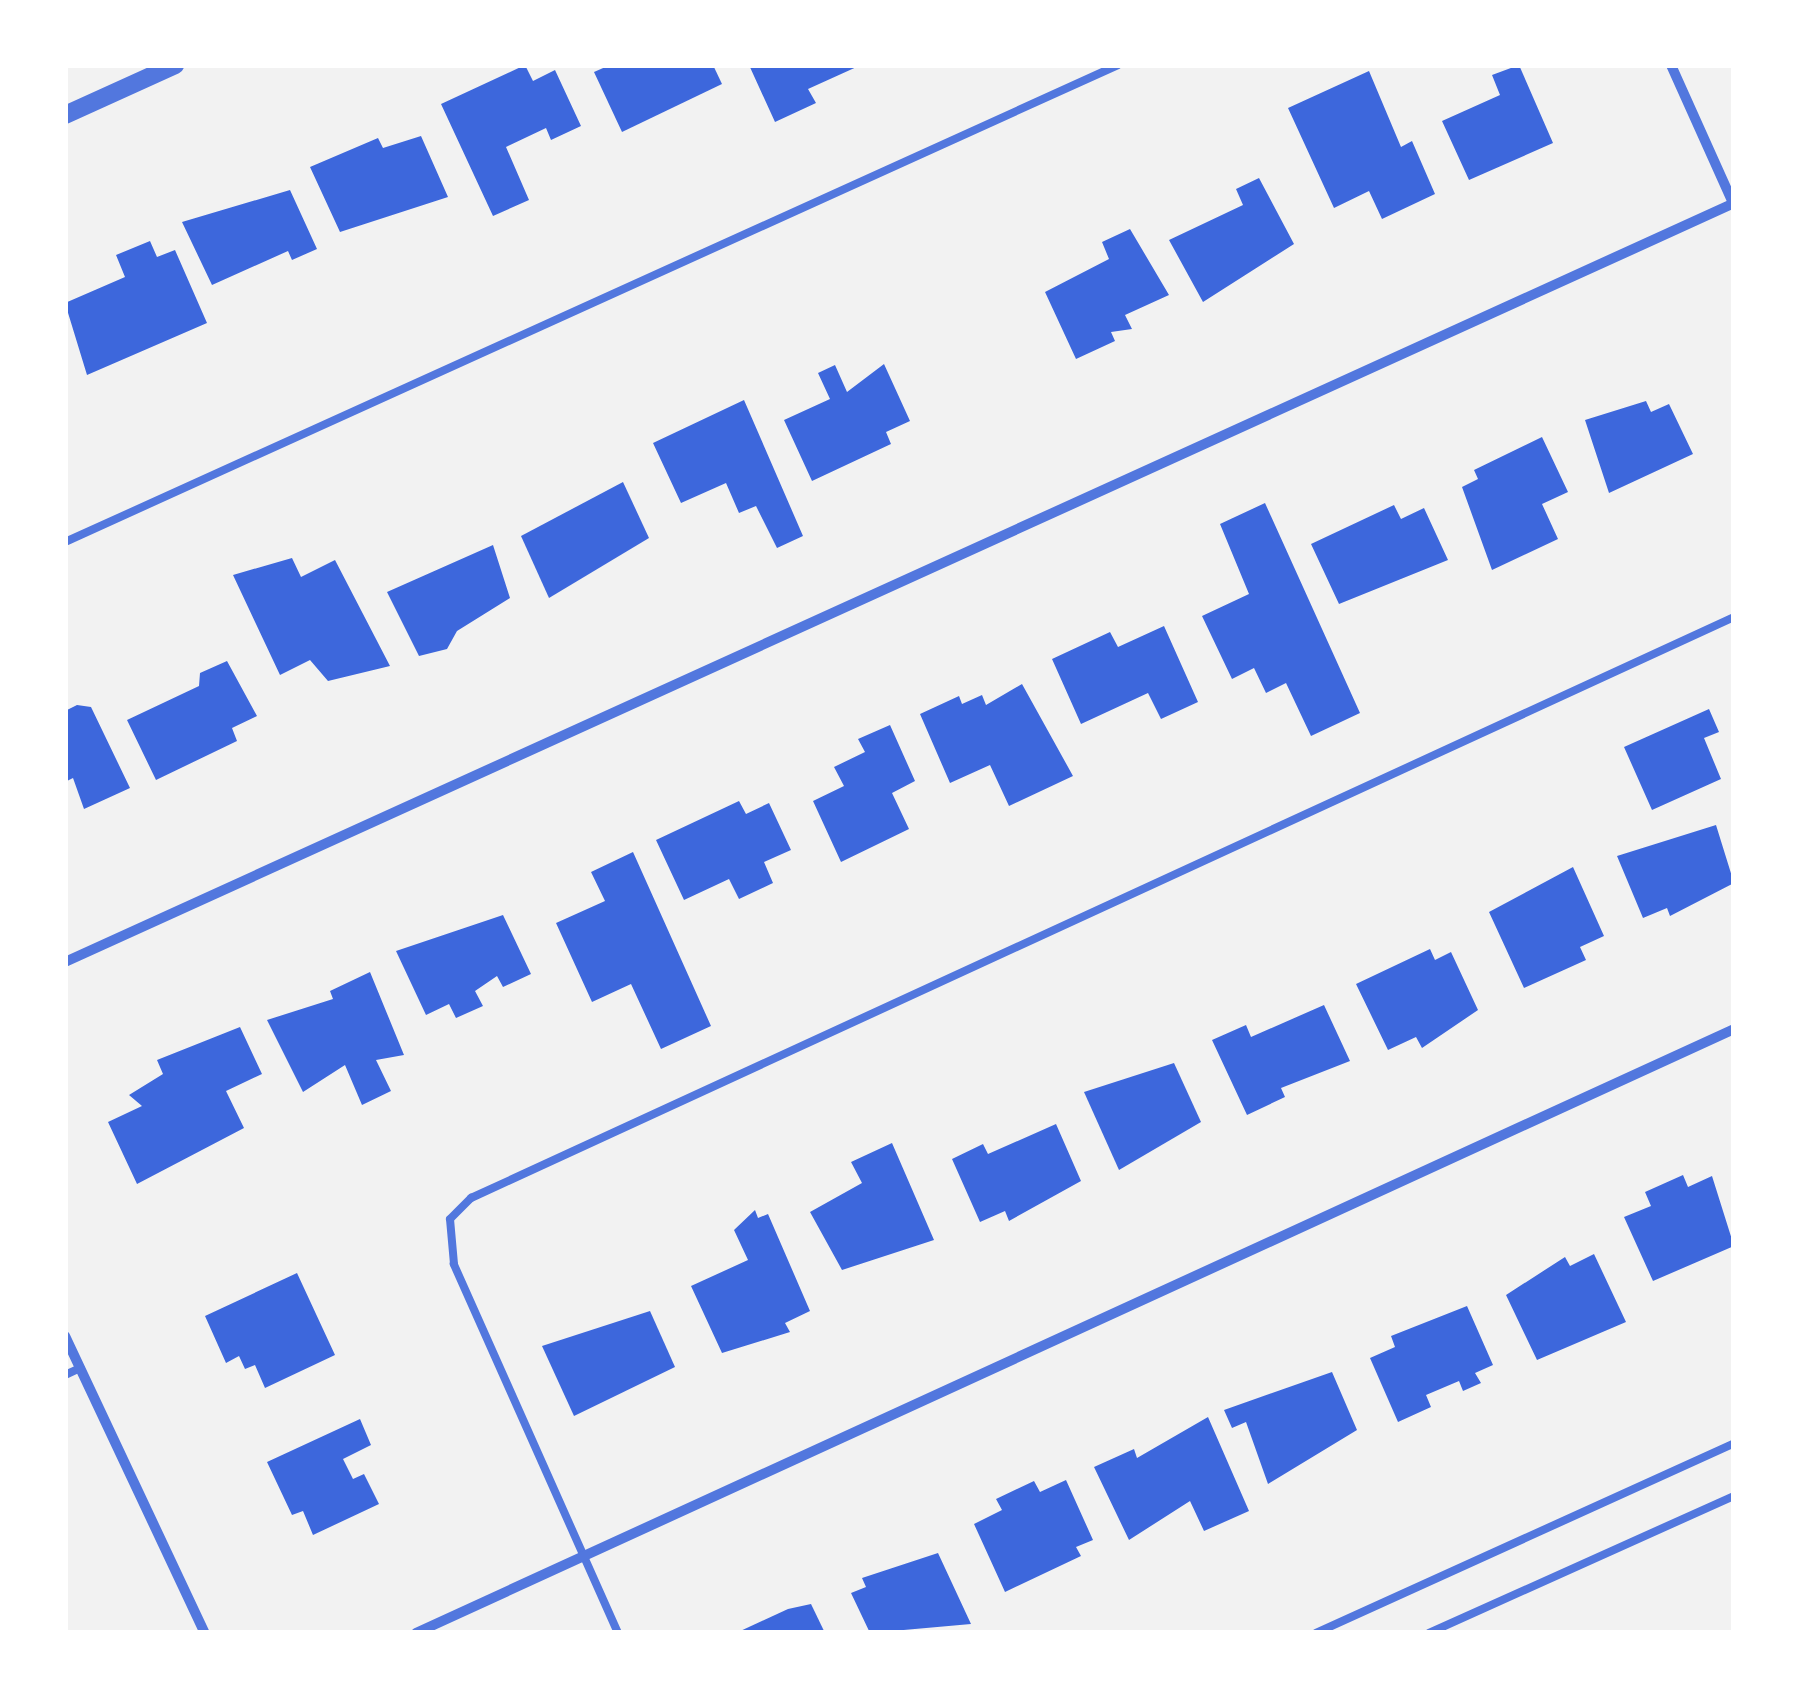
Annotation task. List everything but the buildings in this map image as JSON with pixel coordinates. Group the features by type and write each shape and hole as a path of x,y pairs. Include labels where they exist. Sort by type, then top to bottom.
{"street":[{"path":"65,115 175,65"},
{"path":"65,962 1734,204 1671,65"},
{"path":"416,1633 1734,1029"},
{"path":"65,1336 205,1633"}],"lane":[{"path":"65,542 1118,65"},
{"path":"618,1633 454,1264 450,1220 471,1198 1734,617"},
{"path":"65,1375 80,1368"},
{"path":"1316,1633 1734,1444"},
{"path":"1429,1633 1734,1496"}]}
